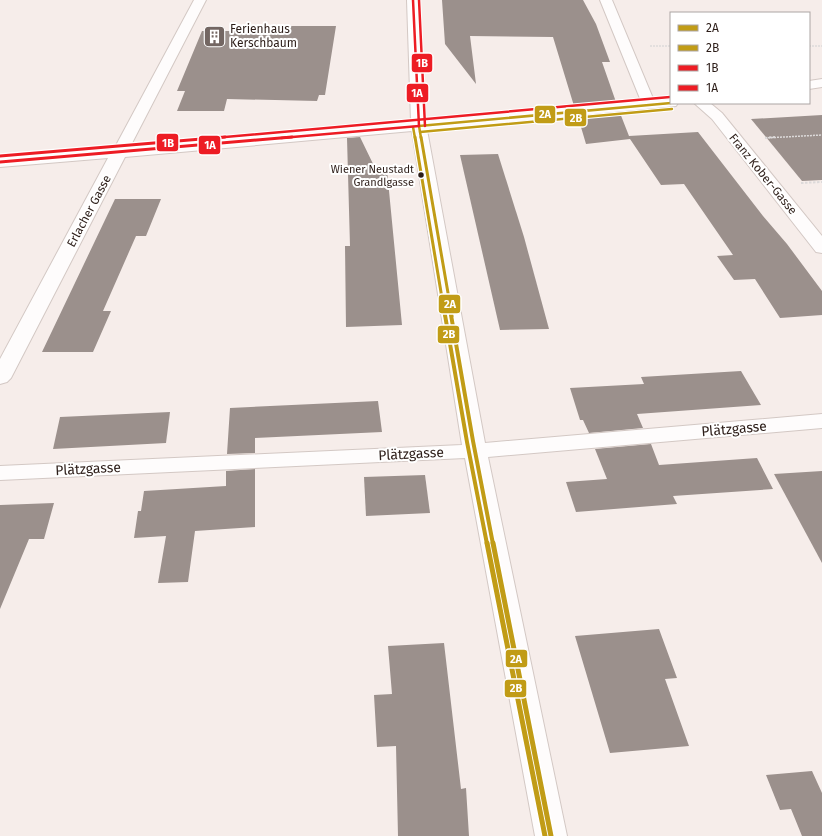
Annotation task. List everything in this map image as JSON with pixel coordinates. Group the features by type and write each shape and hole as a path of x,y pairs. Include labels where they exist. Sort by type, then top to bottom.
{"street":[{"name":"Erlacher Gasse","path":"0,378 200,0"},
{"path":"414,0 419,126 475,451 551,836"},
{"path":"606,0 645,96 650,104"},
{"path":"810,85 822,84"},
{"path":"0,162 120,153 670,103"},
{"name":"Franz Kober-Gasse","path":"703,104 717,116 822,248"},
{"name":"Plätzgasse","path":"0,473 475,451 822,422"}],"path":[{"path":"810,46 822,46"},
{"path":"736,140 822,135"}],"building":[{"path":"442,0 583,0 596,24 610,62 602,62 616,102 574,106 553,37 470,36 476,84 445,44"},
{"path":"278,26 336,26 325,95 319,95 317,101 227,99 224,111 177,111 185,91 177,91 202,31 276,31"},
{"path":"620,113 629,136 698,132 763,216 787,244 822,291 822,315 780,318 755,279 734,280 717,256 733,255 684,184 661,185 630,139 586,144 578,117"},
{"path":"822,115 822,180 802,181 751,119"},
{"path":"360,137 376,170 387,170 402,325 346,327 345,246 350,246 347,138"},
{"path":"498,154 524,237 549,329 500,330 460,155"},
{"path":"115,199 161,199 146,236 136,236 103,311 111,311 93,352 42,352"},
{"path":"741,371 761,405 637,414 643,428 589,433 583,420 580,420 570,388 644,384 641,377"},
{"path":"378,401 382,432 255,438 255,453 227,454 230,408"},
{"path":"170,412 166,443 53,449 60,417"},
{"path":"651,444 659,465 757,458 773,489 673,496 677,504 576,512 566,482 607,479 595,449"},
{"path":"255,469 255,527 195,531 188,582 158,583 166,536 134,538 138,511 141,511 144,491 226,486 226,471"},
{"path":"822,471 822,563 774,474"},
{"path":"425,475 430,513 366,516 364,477"},
{"path":"54,503 44,539 29,539 0,609 0,505"},
{"path":"659,629 677,678 665,679 689,746 610,753 575,636"},
{"path":"444,643 461,789 466,788 469,836 398,836 396,746 377,747 374,695 392,694 388,646"},
{"path":"812,771 822,793 822,836 802,836 791,809 780,810 766,775"}],"transit line":[{"name":"1A","path":"413,0 419,126"},
{"name":"1B","path":"419,0 425,126"},
{"name":"1B","path":"0,156 142,145 670,97"},
{"name":"2A","path":"419,126 670,103"},
{"name":"2B","path":"420,132 672,109"},
{"name":"2A","path":"419,126 473,441 551,836"},
{"name":"1A","path":"0,162 120,153 419,126"},
{"name":"2B","path":"413,127 467,442 545,836"}],"place":[{"name":"Ferienhaus Kerschbaum","path":"214,36"},
{"name":"Wiener Neustadt Grandlgasse","path":"421,175"}]}
